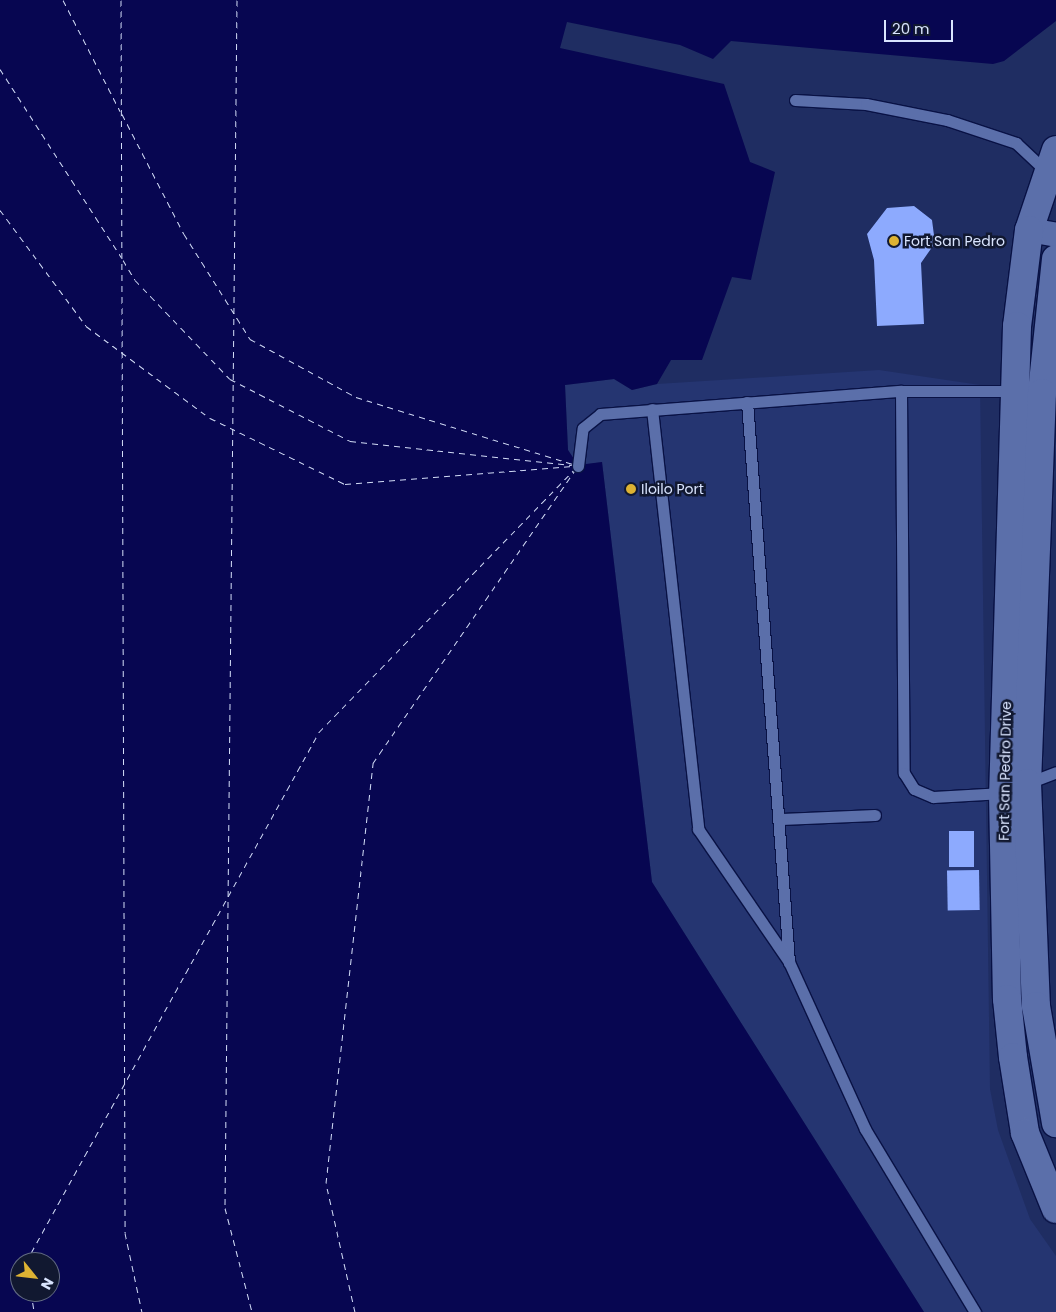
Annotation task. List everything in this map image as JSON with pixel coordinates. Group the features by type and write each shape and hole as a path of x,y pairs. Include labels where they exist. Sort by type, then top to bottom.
{"main road":[{"name":"Fort San Pedro Drive","path":"1053,165 1028,230 1017,326 1015,391 1020,633 1007,999 1013,1057 1025,1133 1054,1202"},
{"name":"Fort San Pedro Drive","path":"1020,633 1049,309 1056,259"},
{"name":"Fort San Pedro Drive","path":"1015,788 1031,942 1049,1045 1056,1123"}],"street":[{"path":"1028,230 1056,235"}],"lane":[{"path":"795,100 866,104 946,120 1016,143 1053,165"},
{"path":"578,466 577,449 582,428 600,414 901,391 1015,391 1042,393"},
{"path":"901,391 904,773 914,789 933,797 1015,788 1056,772"},
{"path":"747,402 781,819 789,962"},
{"path":"652,410 698,829 789,962 865,1128 975,1312"},
{"path":"781,819 875,815"},
{"path":"1013,1057 1049,1045"}],"shaded area":[{"path":"0,0 1056,0 1056,21 1004,61 993,64 731,41 713,59 680,45 567,22 560,48 724,84 750,162 775,172 751,280 732,277 702,360 671,360 657,384 632,390 614,379 565,385 568,450 578,465 602,462 652,882 924,1312 0,1312"},
{"path":"879,370 980,385 990,1089 998,1130 1030,1219 1056,1256 1056,1312 924,1312 652,882 602,462 578,466 568,450 565,385 614,379 632,390 657,384"}],"building":[{"path":"914,206 932,220 935,243 921,263 924,324 877,326 874,260 867,234 887,208"},
{"path":"949,831 974,831 974,867 949,867"},
{"path":"979,870 980,910 948,911 947,871"}],"ferry route":[{"path":"63,0 120,111"},
{"path":"121,0 125,1233 142,1312"},
{"path":"237,0 225,1208 252,1312"},
{"path":"0,69 121,257"},
{"path":"122,114 184,234 250,339 356,397 572,464"},
{"path":"0,210 86,326 210,418 345,484 572,466"},
{"path":"123,260 135,280 230,379 350,441 572,465"},
{"path":"32,1252 319,732 574,470"},
{"path":"355,1312 326,1183 373,763 575,470"},
{"path":"32,1302 34,1312"}],"place":[{"name":"Fort San Pedro","path":"894,241"},
{"name":"Iloilo Port","path":"631,489"}]}
